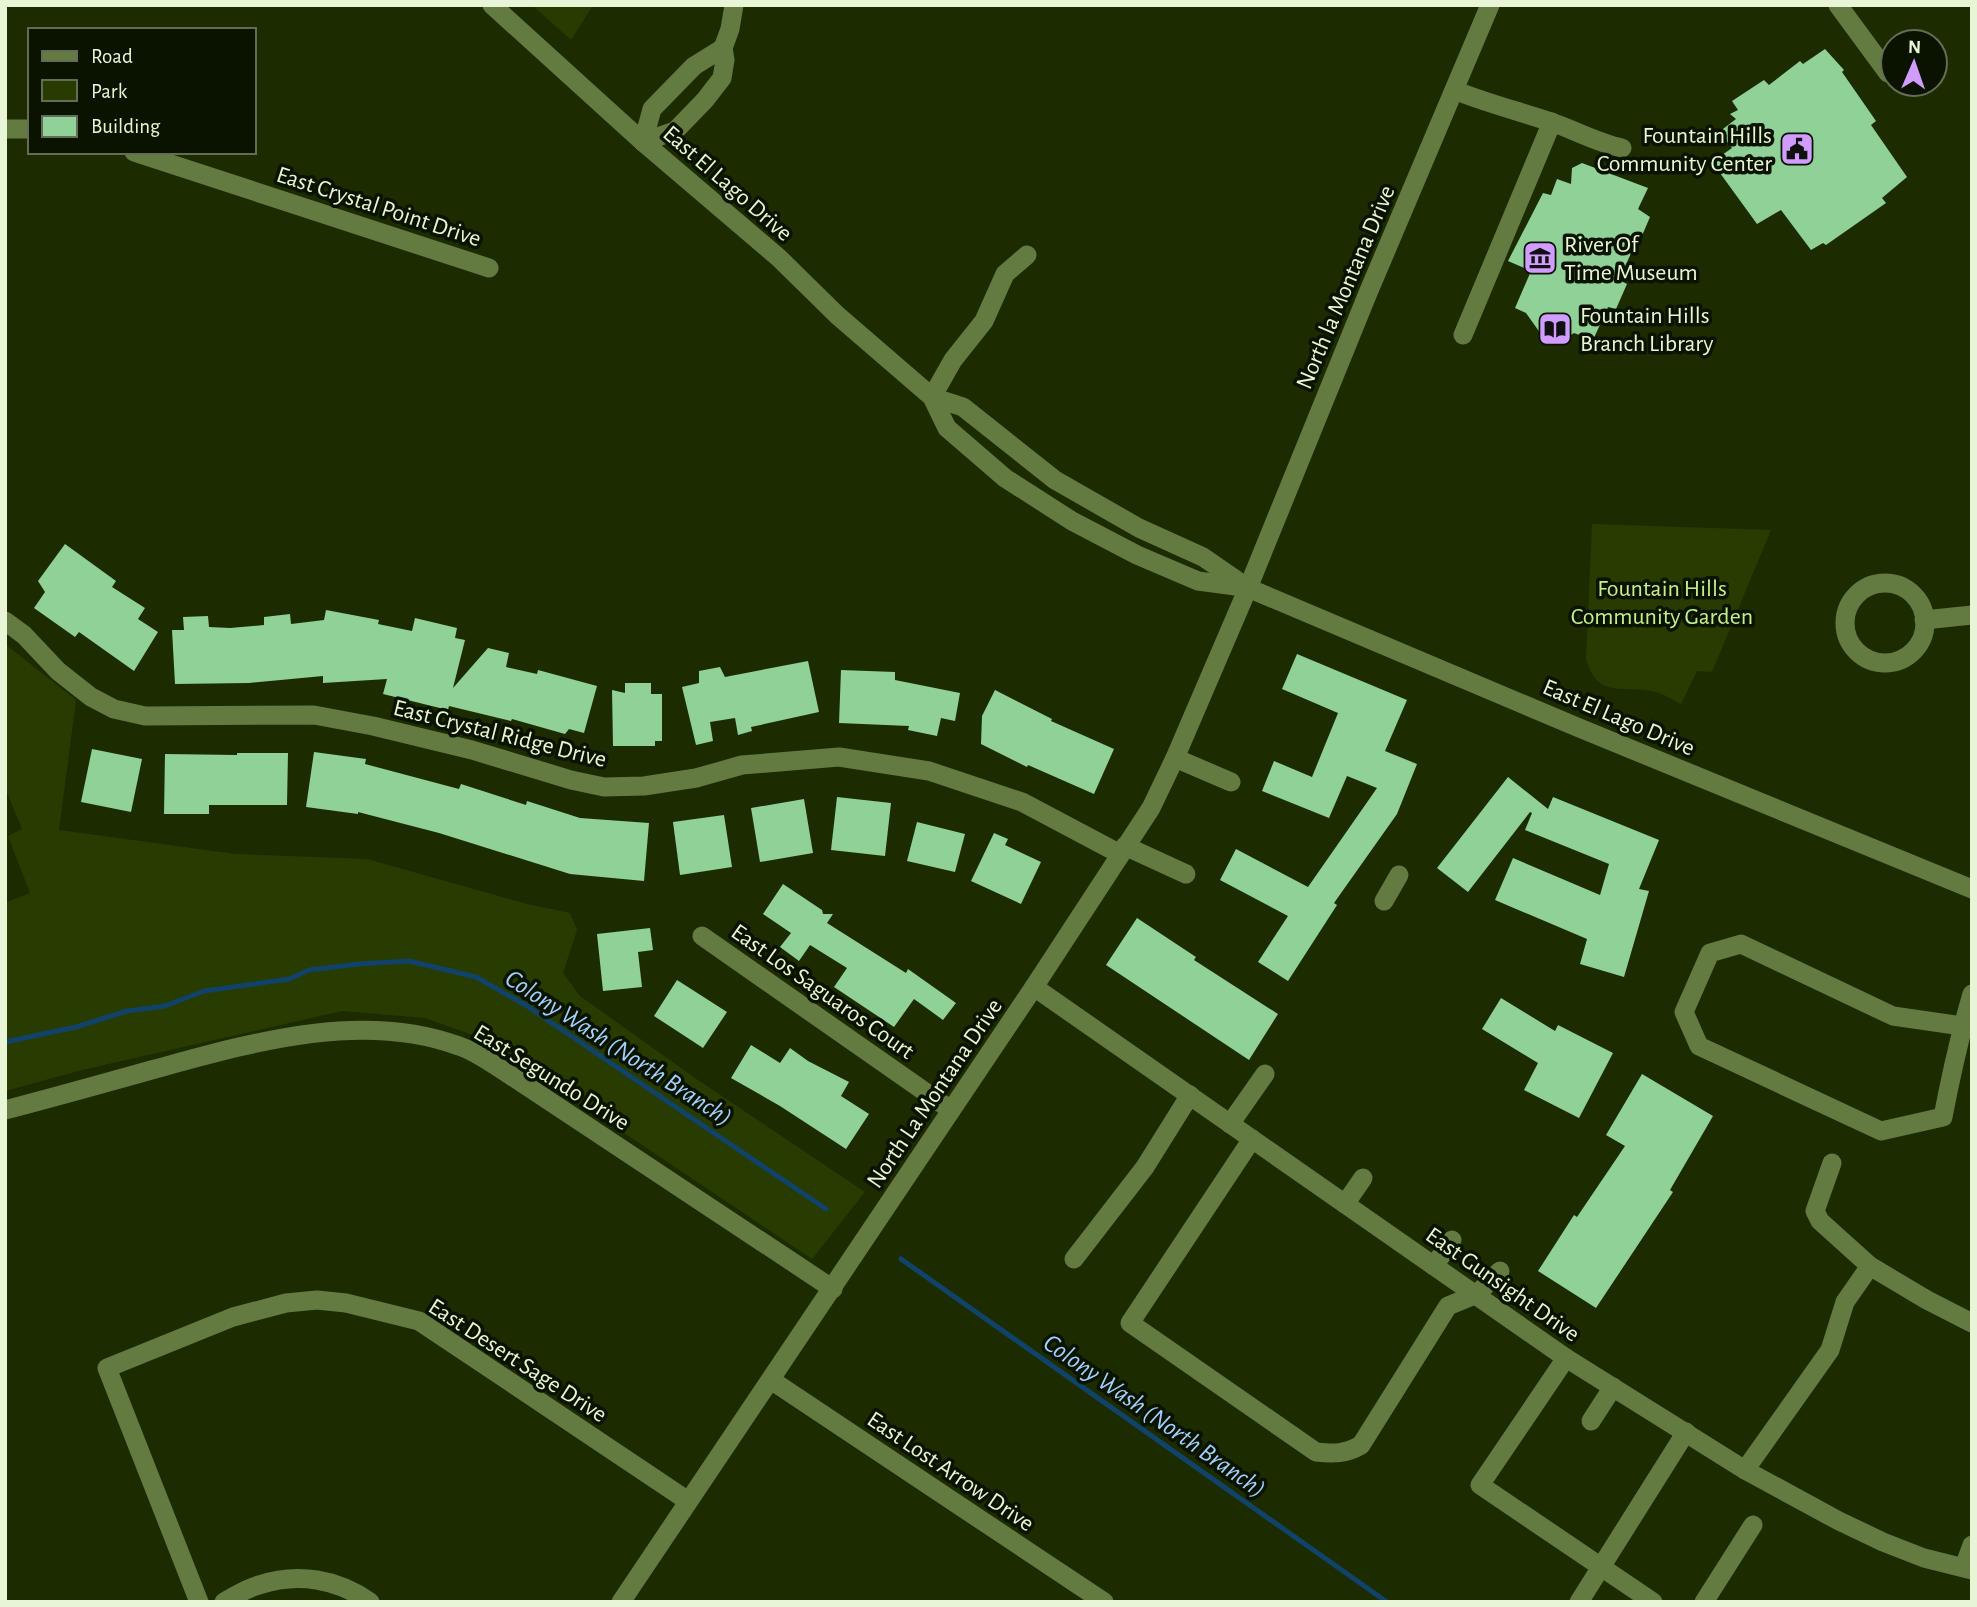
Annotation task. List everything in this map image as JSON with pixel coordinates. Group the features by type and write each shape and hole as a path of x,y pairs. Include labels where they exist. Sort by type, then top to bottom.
{"street":[{"name":"East El Lago Drive","path":"492,5 932,397 963,407 1055,480 1139,528 1203,557 1248,588 1972,889"},
{"path":"643,142 675,131 722,78 725,60 723,48 734,5"},
{"name":"North la Montana Drive","path":"1248,588 1367,293 1490,5"},
{"path":"1838,5 1879,61"},
{"path":"643,142 652,109 694,66 723,48"},
{"path":"681,80 705,100"},
{"path":"1454,90 1485,103 1552,122 1622,148"},
{"path":"1463,335 1552,122"},
{"path":"5,129 28,130"},
{"name":"East Crystal Point Drive","path":"140,154 489,268"},
{"path":"932,397 953,360 984,321 1005,274 1027,255"},
{"name":"East El Lago Drive","path":"932,397 947,428 969,449 1005,478 1072,522 1137,555 1198,581 1248,588"},
{"path":"1885,583 1898,585 1910,592 1919,602 1924,620 1922,640 1914,652 1903,660 1890,664 1863,658 1846,638 1844,625 1851,600 1872,585 1885,583"},
{"name":"North La Montana Drive","path":"621,1602 1034,987 1150,808 1175,758 1248,588"},
{"path":"1924,620 1972,615"},
{"name":"East Crystal Ridge Drive","path":"5,621 24,635 58,671 91,697 114,709 145,716 314,715 472,750 571,780 604,787 644,786 696,778 742,765 839,757 929,771 1022,802 1123,850 1186,874"},
{"path":"1175,758 1231,782"},
{"path":"1384,901 1399,875"},
{"name":"East Los Saguaros Court","path":"702,936 951,1110"},
{"path":"1962,1026 1893,1016 1741,944 1710,953 1684,1012 1699,1046 1881,1131 1943,1117 1956,1048 1972,994"},
{"name":"East Gunsight Drive","path":"1034,987 1566,1358 1745,1470 1883,1542 1924,1558 1968,1568"},
{"name":"East Segundo Drive","path":"5,1110 207,1055 296,1035 359,1030 419,1036 461,1046 510,1075 832,1289"},
{"path":"1230,1124 1265,1074"},
{"path":"1074,1259 1145,1167 1189,1096"},
{"path":"1252,1139 1130,1323 1316,1452 1334,1455 1361,1445 1448,1306 1477,1294 1500,1271"},
{"path":"1832,1163 1815,1211 1820,1221 1870,1266 1972,1323"},
{"path":"1345,1204 1363,1178"},
{"path":"1434,1266 1452,1240"},
{"path":"1745,1470 1830,1350 1845,1302 1870,1266"},
{"name":"East Desert Sage Drive","path":"199,1602 107,1368 233,1317 286,1303 317,1300 346,1303 419,1321 688,1501"},
{"path":"1566,1358 1480,1485 1654,1602"},
{"name":"East Lost Arrow Drive","path":"771,1380 1104,1602"},
{"path":"1591,1422 1613,1387"},
{"path":"1579,1602 1686,1432"},
{"path":"1704,1602 1753,1525"},
{"path":"1968,1568 1972,1545"},
{"path":"224,1602 259,1585 292,1578 323,1580 351,1590 370,1602"}],"green space":[{"path":"532,5 593,5 571,40"},
{"name":"Fountain Hills Community Garden","path":"1592,524 1771,530 1712,672 1697,671 1681,704 1655,692 1605,686 1591,672 1586,659"},
{"path":"5,644 76,700 59,830 235,854 367,859 527,904 570,913 577,930 563,973 580,996 698,1080 865,1192 812,1259 484,1039 425,1018 342,1011 82,1070 5,1091 5,903 30,893 8,836 22,829 5,788"}],"building":[{"path":"1825,49 1844,70 1842,72 1876,121 1871,125 1907,177 1882,198 1886,203 1826,245 1823,243 1811,250 1781,210 1757,224 1712,162 1732,148 1719,132 1736,119 1730,114 1738,110 1732,101 1764,80 1769,85 1800,61 1803,64"},
{"path":"1582,163 1648,188 1638,209 1650,217 1619,280 1627,284 1616,309 1608,307 1593,340 1574,333 1555,345 1553,341 1548,344 1526,313 1515,308 1531,271 1508,261 1543,193 1551,195 1557,179 1571,184 1572,168"},
{"path":"65,544 116,581 112,587 145,608 138,619 158,632 134,671 79,632 75,637 34,608 45,592 38,581"},
{"path":"326,610 379,620 378,624 412,631 415,618 457,628 455,638 465,640 453,688 488,648 509,653 506,667 537,674 538,670 597,686 584,733 569,729 565,734 512,719 511,721 449,706 448,710 383,694 387,679 323,683 323,676 249,683 175,684 172,630 184,630 183,617 208,616 209,627 230,628 264,625 264,617 290,614 291,624 324,620"},
{"path":"1297,654 1407,700 1385,751 1417,764 1397,814 1334,903 1337,905 1288,981 1258,962 1288,916 1220,880 1236,849 1308,887 1377,788 1347,776 1329,818 1262,791 1274,761 1312,777 1338,713 1282,689"},
{"path":"808,661 819,712 751,727 752,731 738,735 735,718 710,722 713,741 696,745 682,687 699,683 699,671 720,667 725,677"},
{"path":"841,670 895,672 895,680 960,693 955,721 941,718 937,736 908,730 909,726 839,723"},
{"path":"625,683 651,683 651,694 662,694 662,741 655,741 655,746 613,746 612,690 625,693"},
{"path":"995,690 1052,719 1051,721 1114,749 1094,794 1028,765 1027,767 981,744 982,716"},
{"path":"92,749 142,759 131,812 81,802"},
{"path":"314,752 366,759 365,764 459,789 461,784 526,805 527,801 580,818 649,823 644,881 570,874 439,833 358,812 306,807"},
{"path":"288,753 287,805 209,805 209,814 164,814 165,754"},
{"path":"1508,777 1548,809 1553,797 1659,840 1639,889 1649,891 1624,977 1580,964 1587,939 1495,900 1513,858 1600,895 1609,864 1525,830 1532,813 1530,812 1468,892 1437,868"},
{"path":"837,797 891,803 885,856 831,850"},
{"path":"804,799 813,853 760,862 751,808"},
{"path":"724,815 732,867 680,875 673,822"},
{"path":"917,822 965,834 955,872 907,861"},
{"path":"994,833 1008,839 1005,845 1041,862 1021,904 971,881"},
{"path":"783,884 822,910 823,914 833,914 827,923 906,973 908,969 956,1003 943,1020 914,999 894,1027 834,987 847,968 810,945 799,961 780,947 791,933 763,914"},
{"path":"1137,918 1196,957 1194,960 1278,1014 1249,1060 1106,965"},
{"path":"650,928 653,950 638,952 642,987 603,991 597,934"},
{"path":"677,980 727,1012 703,1048 654,1016"},
{"path":"1501,998 1555,1031 1558,1025 1613,1053 1579,1118 1524,1090 1538,1063 1482,1029"},
{"path":"751,1045 780,1063 790,1048 808,1061 849,1082 841,1096 869,1114 846,1149 731,1078"},
{"path":"1642,1074 1713,1116 1670,1190 1673,1192 1596,1308 1538,1271 1574,1215 1577,1217 1625,1146 1606,1135"}],"waterway":[{"name":"Colony Wash (North Branch)","path":"5,1042 76,1027 127,1011 165,1006 204,991 289,979 309,970 409,961 476,977 527,1006 826,1209"},
{"name":"Colony Wash (North Branch)","path":"901,1259 1387,1602"}],"place":[{"name":"Fountain Hills Community Center","path":"1797,149"},
{"name":"River Of Time Museum","path":"1540,258"},
{"name":"Fountain Hills Branch Library","path":"1555,329"}]}
